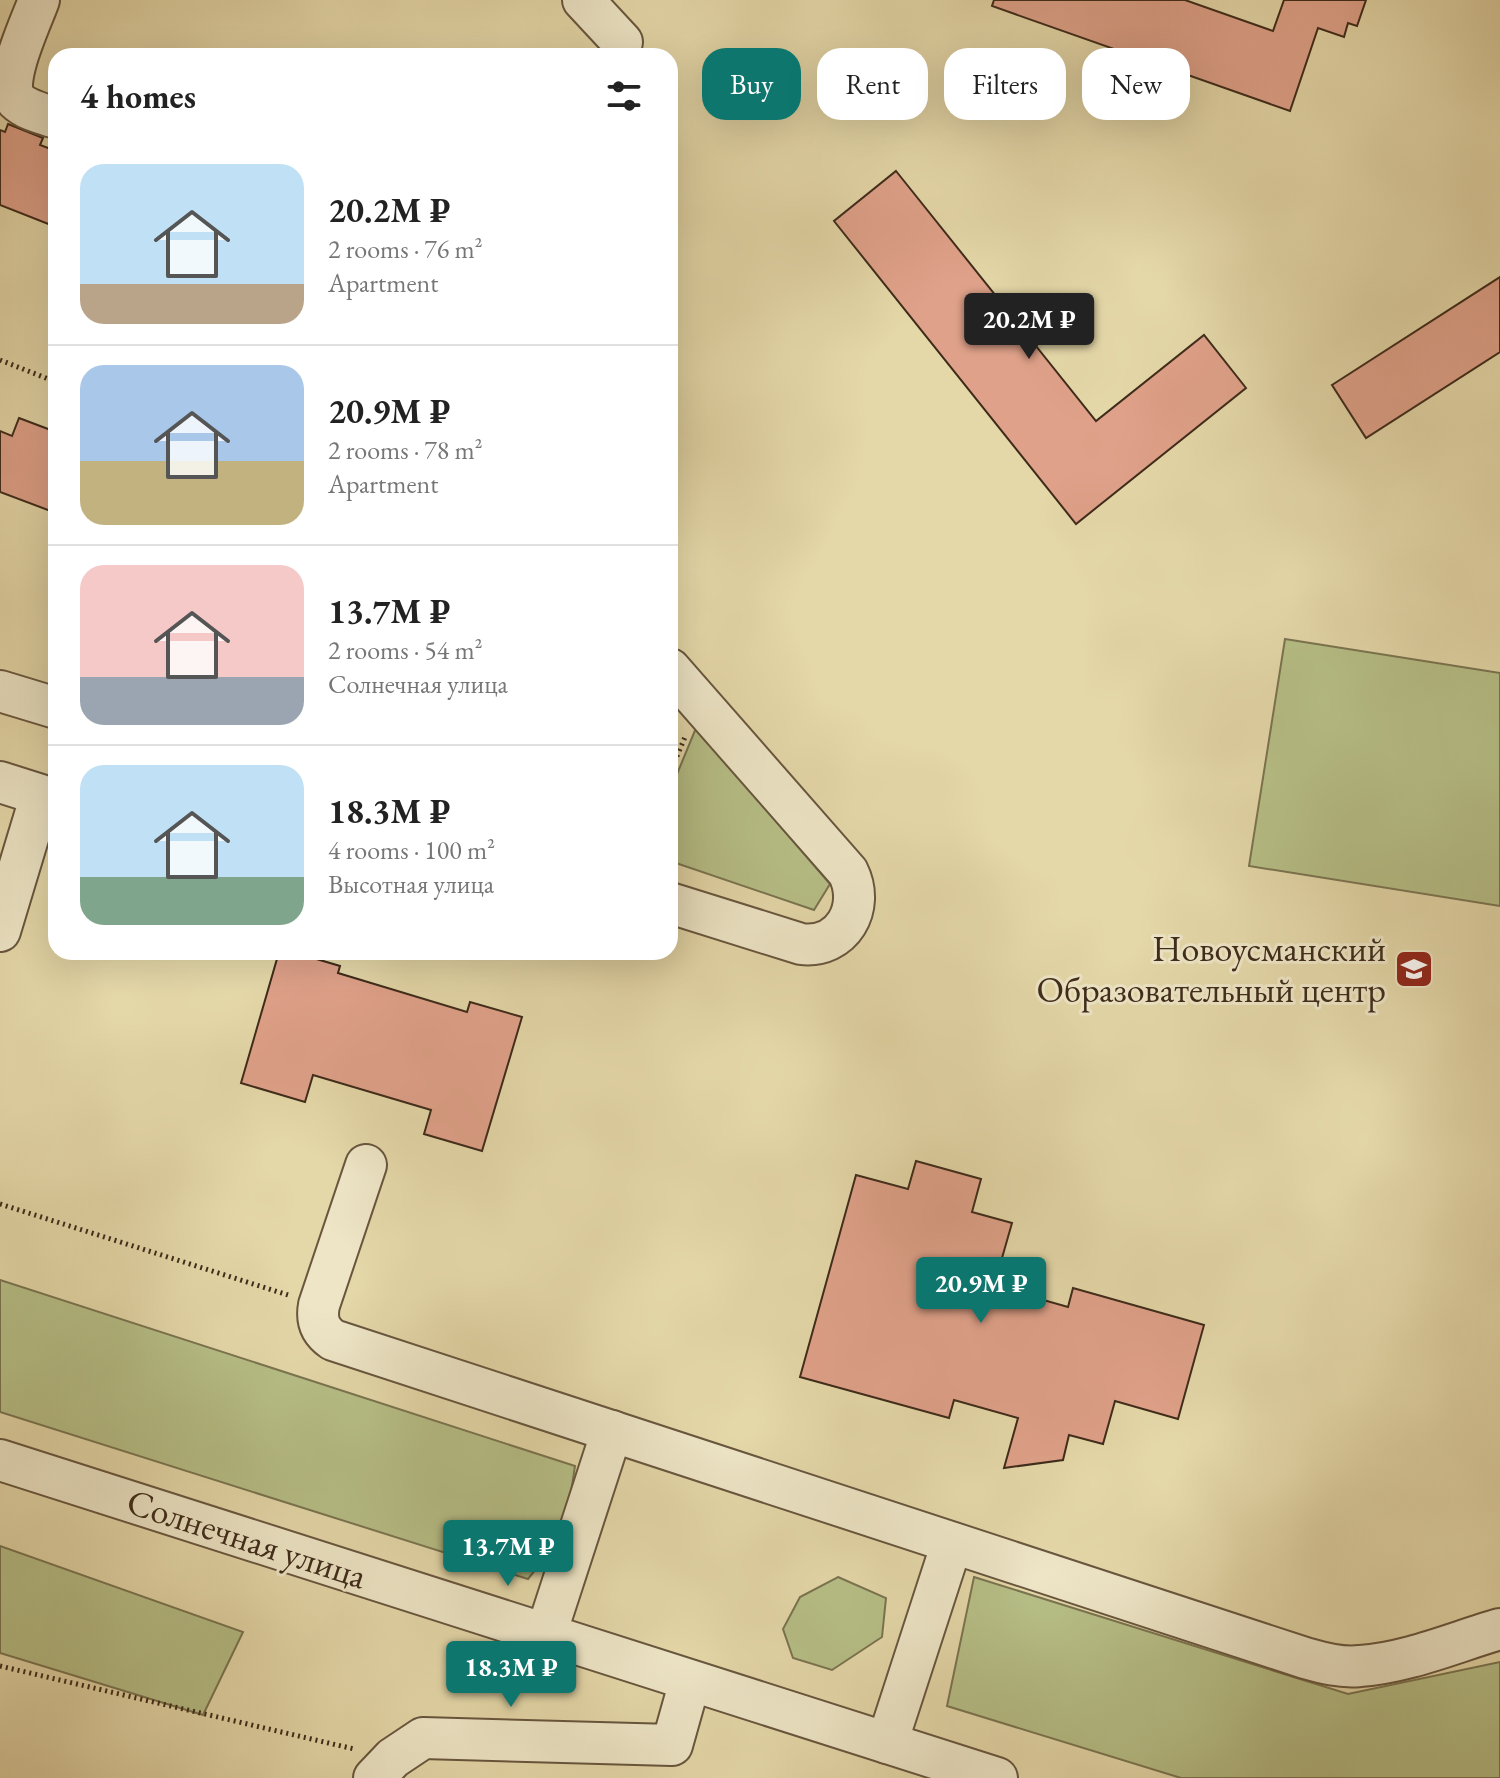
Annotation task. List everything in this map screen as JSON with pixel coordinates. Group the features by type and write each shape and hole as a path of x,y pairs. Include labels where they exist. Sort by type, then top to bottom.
{"street":[{"path":"39,0 13,70 11,86 14,98 24,107 48,115"},
{"path":"583,0 622,42"},
{"path":"678,678 848,872 854,885 855,899 839,933 830,943 815,946 678,906"},
{"path":"0,691 48,706"},
{"path":"0,782 48,785 0,931"},
{"path":"366,1165 319,1305 317,1317 323,1333 333,1340 1333,1665 1360,1666 1392,1661 1500,1629"},
{"path":"546,1634 612,1431"},
{"name":"Солнечная улица","path":"0,1460 997,1778"},
{"path":"887,1743 952,1543"},
{"path":"383,1768 423,1738 673,1762 690,1681"}],"path":[{"path":"0,360 48,379"},
{"path":"0,1204 319,1305"},
{"path":"0,1666 383,1768"}],"green space":[{"path":"1285,639 1500,673 1500,906 1249,866"},
{"path":"696,728 830,884 814,910 678,864 678,772"},
{"path":"0,1280 575,1466 565,1533 528,1579 0,1412"},
{"path":"0,1546 243,1632 203,1715 0,1653"},
{"path":"838,1577 886,1598 882,1637 832,1670 793,1658 783,1629 800,1597"},
{"path":"974,1577 1348,1694 1500,1662 1500,1778 1181,1778 947,1706"}],"building":[{"path":"994,0 1185,0 1273,31 1284,0 1366,0 1357,26 1348,23 1344,37 1318,28 1290,111 1190,76 1190,48 1111,48 992,6"},
{"path":"8,124 43,138 40,145 48,148 48,224 0,205 0,130 5,132"},
{"path":"896,171 1096,421 1204,335 1246,388 1076,524 834,221"},
{"path":"1500,277 1500,352 1366,438 1332,385"},
{"path":"19,418 48,429 48,510 0,492 0,431 12,436"},
{"path":"277,960 320,960 340,966 338,973 467,1012 470,1002 522,1017 482,1151 424,1134 431,1110 313,1075 305,1102 241,1083"},
{"path":"916,1161 981,1179 972,1212 1012,1223 994,1286 1068,1307 1073,1288 1204,1325 1178,1419 1115,1401 1103,1444 1069,1435 1063,1460 1004,1468 1018,1418 954,1400 949,1418 800,1377 856,1175 908,1189"}],"place":[{"name":"Новоусманский Образовательный центр","path":"1414,969"}]}
